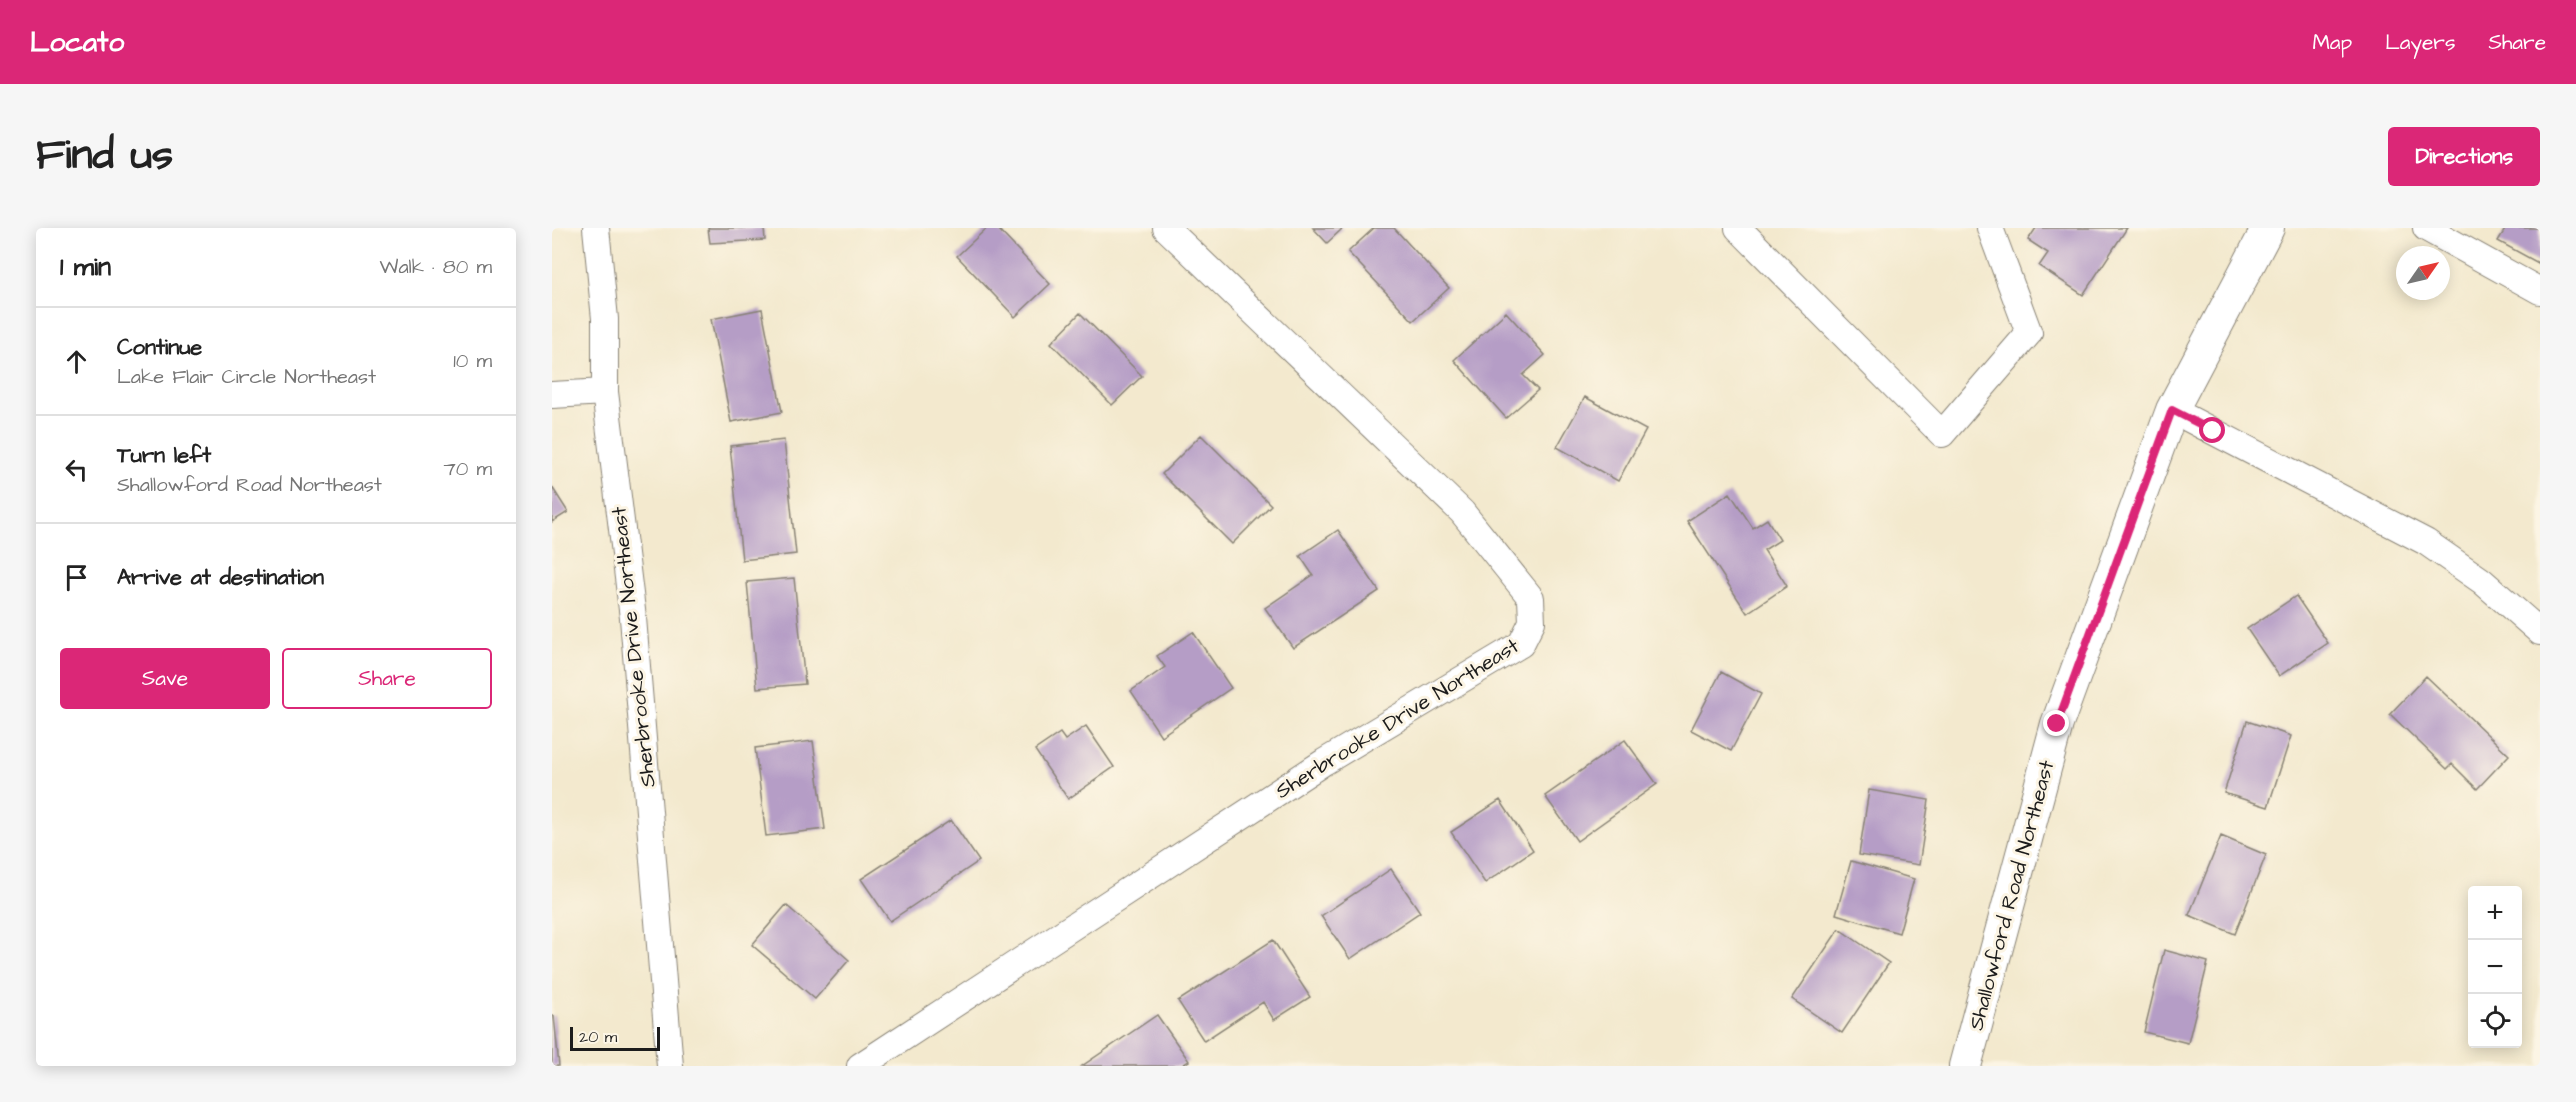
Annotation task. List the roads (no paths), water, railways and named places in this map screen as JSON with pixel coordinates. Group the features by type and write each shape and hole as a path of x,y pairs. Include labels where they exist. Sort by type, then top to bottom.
{"street":[{"name":"Sherbrooke Drive Northeast","path":"596,228 605,319 605,392 633,618 670,1066"},
{"name":"Sherbrooke Drive Northeast","path":"860,1066 1323,762 1521,644 1532,622 1531,598 1462,512 1166,228"},
{"path":"1738,228 1942,434 2029,333 1990,228"},
{"name":"Shallowford Road Northeast","path":"1965,1066 2057,724 2172,410 2268,228"},
{"path":"2426,228 2540,291"},
{"path":"552,395 605,392"},
{"path":"2172,410 2426,542 2482,582 2540,632"}]}
